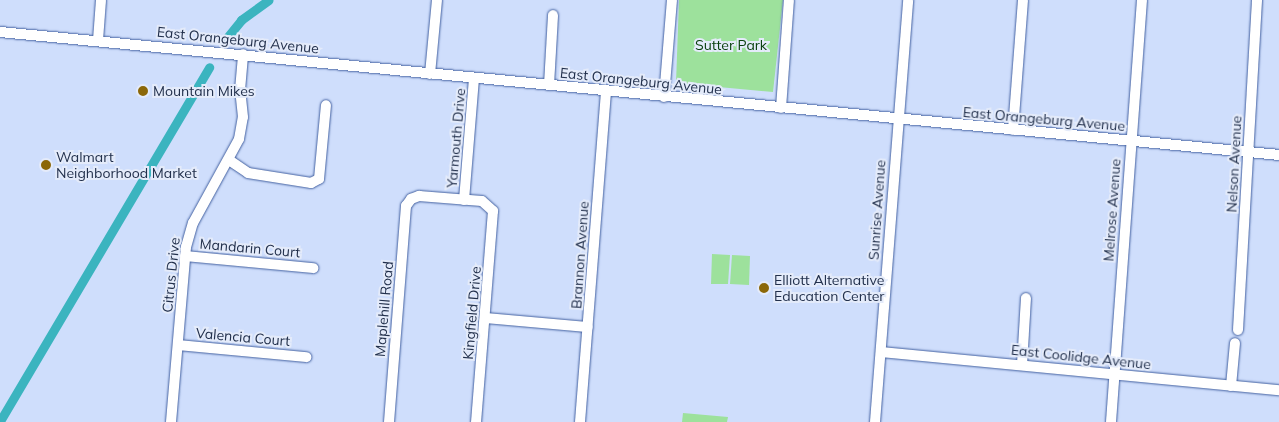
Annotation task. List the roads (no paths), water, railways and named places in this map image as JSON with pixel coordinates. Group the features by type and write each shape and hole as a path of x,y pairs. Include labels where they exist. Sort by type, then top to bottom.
{"street":[{"path":"98,40 101,0"},
{"path":"430,74 437,0"},
{"path":"664,96 672,0"},
{"path":"780,108 789,0"},
{"name":"Sunrise Avenue","path":"875,422 908,0"},
{"path":"1013,130 1023,0"},
{"name":"Melrose Avenue","path":"1112,422 1142,0"},
{"name":"Nelson Avenue","path":"1238,330 1257,0"},
{"path":"549,85 553,15"},
{"name":"East Orangeburg Avenue","path":"0,32 1279,155"},
{"name":"Citrus Drive","path":"171,422 185,256 193,223 229,160 242,128 243,54"},
{"name":"Yarmouth Drive","path":"464,200 474,78"},
{"name":"Brannon Avenue","path":"580,422 606,91"},
{"path":"229,160 248,174 311,183 319,179 326,105"},
{"name":"Maplehill Road","path":"389,422 406,206 411,199 419,196 464,200"},
{"name":"Kingfield Drive","path":"464,200 482,201 490,206 493,217 476,422"},
{"name":"Mandarin Court","path":"185,256 313,268"},
{"path":"1022,365 1026,298"},
{"path":"485,318 588,327"},
{"path":"1231,386 1235,343"},
{"name":"Valencia Court","path":"178,344 306,356"},
{"name":"East Coolidge Avenue","path":"881,352 1279,390"}],"waterway":[{"path":"225,40 241,20 269,0"},
{"path":"0,421 209,67"}],"place":[{"name":"Mountain Mikes","path":"143,91"},
{"name":"Walmart Neighborhood Market","path":"46,165"},
{"name":"Elliott Alternative Education Center","path":"764,288"}],"park label":[{"name":"Sutter Park","path":"731,45"}]}
